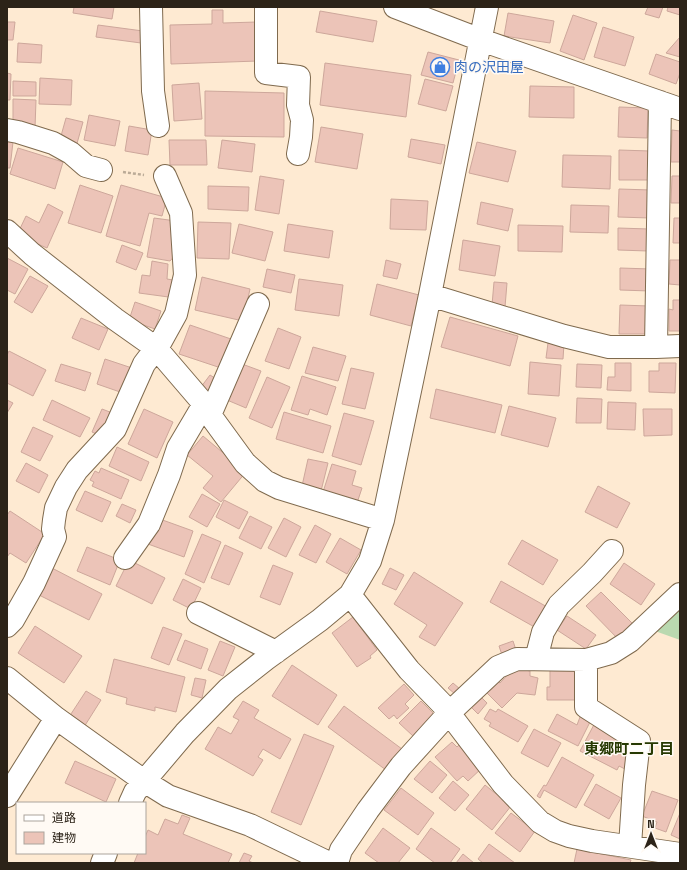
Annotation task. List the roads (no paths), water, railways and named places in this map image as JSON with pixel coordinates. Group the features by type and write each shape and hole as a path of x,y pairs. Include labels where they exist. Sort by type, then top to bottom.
{"street":[{"path":"151,7 153,91 158,126"},
{"path":"266,7 266,73 299,77 298,105 302,120 298,154"},
{"path":"395,7 481,40 670,105 656,347"},
{"path":"130,802 135,792 185,733 228,689 320,620 350,595 370,561 383,520 430,295 487,7"},
{"path":"7,130 52,143 71,153 86,166 101,170"},
{"path":"7,626 34,582 55,537 53,528 56,508 66,487 77,470 115,429 144,364 160,342 176,314 185,274 181,213 165,176"},
{"path":"7,231 32,254 115,319 156,348 207,409 245,464 265,481 279,488 383,520"},
{"path":"430,295 564,336 609,347 680,346"},
{"path":"125,558 149,524 169,475 178,448 207,409 258,304"},
{"path":"536,659 542,632 559,605 612,551"},
{"path":"337,863 341,850 372,803 401,766 449,713 498,667 517,659 586,660 611,654 630,641 680,594"},
{"path":"350,595 409,670 444,706 504,784 540,822 555,831 570,836 592,841 680,854"},
{"path":"198,613 276,652"},
{"path":"586,660 586,707 639,741 634,785 630,846"},
{"path":"7,678 56,718 144,781 168,796 250,825 329,863"},
{"path":"7,796 56,718"}],"place":[{"name":"肉の沢田屋","path":"440,67"}],"district":[{"name":"東郷町二丁目","path":"629,748"}]}
